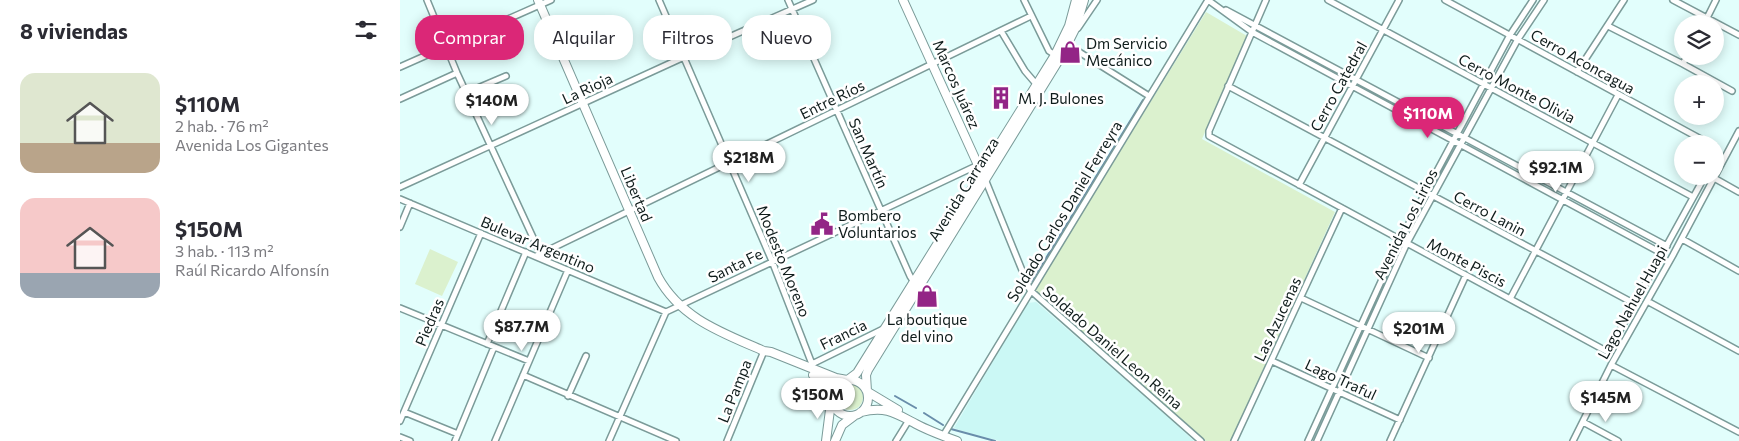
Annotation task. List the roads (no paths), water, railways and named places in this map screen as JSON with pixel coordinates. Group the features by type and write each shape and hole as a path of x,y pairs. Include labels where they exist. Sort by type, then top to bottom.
{"main road":[{"name":"Marcos Juárez","path":"903,0 983,177"},
{"name":"Avenida Carranza","path":"868,391 866,375 868,370 917,285 1059,55 1076,0"},
{"name":"Avenida Carranza","path":"983,177 1036,85 1069,42 1076,27 1084,0"},
{"name":"Libertad","path":"539,2 629,212 658,277 666,290 680,306 710,327 764,351 811,366 836,378 848,379"},
{"name":"Avenida Carranza","path":"848,379 857,373 886,327 917,285"},
{"name":"Libertad","path":"764,351 770,356 820,378 829,386 832,400"},
{"path":"826,441 836,386 848,379 859,382 868,391 943,436"},
{"path":"835,441 842,425 867,405 868,391"},
{"path":"832,400 842,414 849,416 876,409 890,410 908,420 957,441"}],"street":[{"path":"426,0 432,15"},
{"path":"512,15 539,2 551,0"},
{"name":"Modesto Moreno","path":"659,0 666,15"},
{"name":"San Martín","path":"788,0 917,285"},
{"name":"La Rioja","path":"732,36 813,0"},
{"path":"1024,0 1049,51 1059,55"},
{"path":"1097,0 1069,42 1149,96"},
{"path":"1208,0 1567,193 1673,255"},
{"path":"1208,0 1252,32 1352,87 1563,200 1665,250"},
{"name":"Soldado Carlos Daniel Ferreyra","path":"943,436 1208,0"},
{"path":"1228,86 1266,0"},
{"name":"Cerro Monte Olivia","path":"1328,0 1693,197"},
{"name":"Cerro Catedral","path":"1299,185 1399,0"},
{"name":"Cerro Aconcagua","path":"1444,0 1453,2 1576,72 1693,135"},
{"name":"Avenida Los Lirios","path":"1308,441 1400,240 1510,35 1533,0"},
{"name":"Avenida Los Lirios","path":"1317,441 1407,243 1518,39 1544,0"},
{"path":"1576,72 1624,0"},
{"path":"1673,0 1703,15"},
{"path":"1708,15 1716,0"},
{"name":"Entre Ríos","path":"540,257 1031,16"},
{"path":"1608,26 1674,59"},
{"path":"1724,26 1739,34"},
{"path":"1001,31 1025,71 1036,85"},
{"path":"400,67 416,60"},
{"path":"452,60 540,257"},
{"name":"La Rioja","path":"400,187 678,60"},
{"name":"Modesto Moreno","path":"685,60 772,261 811,366"},
{"path":"1685,65 1732,91"},
{"path":"400,98 457,73"},
{"path":"466,93 506,76"},
{"name":"Monte Piscis","path":"1228,86 1209,131 1209,136 1608,352"},
{"name":"Cerro Lanin","path":"1228,86 1635,304"},
{"path":"1510,299 1618,95"},
{"name":"Lago Nahuel Huapi","path":"1724,159 1739,131"},
{"name":"Santa Fe","path":"666,312 978,165"},
{"name":"Soldado Daniel Leon Reina","path":"983,177 1030,290 1202,441"},
{"path":"1724,183 1739,192"},
{"name":"Lago Nahuel Huapi","path":"1608,352 1700,185"},
{"name":"Lago Nahuel Huapi","path":"1573,441 1611,365 1682,239 1710,185"},
{"name":"Bulevar Argentino","path":"400,199 666,312"},
{"path":"400,226 410,203"},
{"name":"Las Azucenas","path":"1234,441 1342,208"},
{"name":"Piedras","path":"400,421 481,233"},
{"path":"1682,239 1739,271"},
{"path":"487,344 526,252"},
{"path":"495,441 568,270"},
{"path":"1390,441 1466,275"},
{"path":"1301,298 1429,358"},
{"path":"1646,301 1739,351"},
{"path":"400,308 529,361"},
{"path":"610,441 666,312"},
{"name":"Francia","path":"811,366 886,327"},
{"path":"455,441 494,348"},
{"name":"La Pampa","path":"727,441 764,351"},
{"path":"568,396 586,356"},
{"name":"Lago Traful","path":"1272,361 1400,420"},
{"path":"1611,365 1739,432"},
{"path":"523,376 620,417 668,440 676,441"},
{"path":"404,412 458,434"},
{"path":"896,441 908,420"},
{"path":"1583,422 1618,441"},
{"path":"400,437 410,441"}],"waterway":[{"path":"1032,281 1143,100"},
{"path":"895,396 916,408"},
{"path":"924,413 943,425"},
{"path":"951,429 995,441"}],"place":[{"name":"Dm Servicio Mecánico","path":"1070,52"},
{"name":"M. J. Bulones","path":"1001,98"},
{"name":"Bombero Voluntarios","path":"822,224"},
{"name":"La boutique del vino","path":"927,296"}]}
